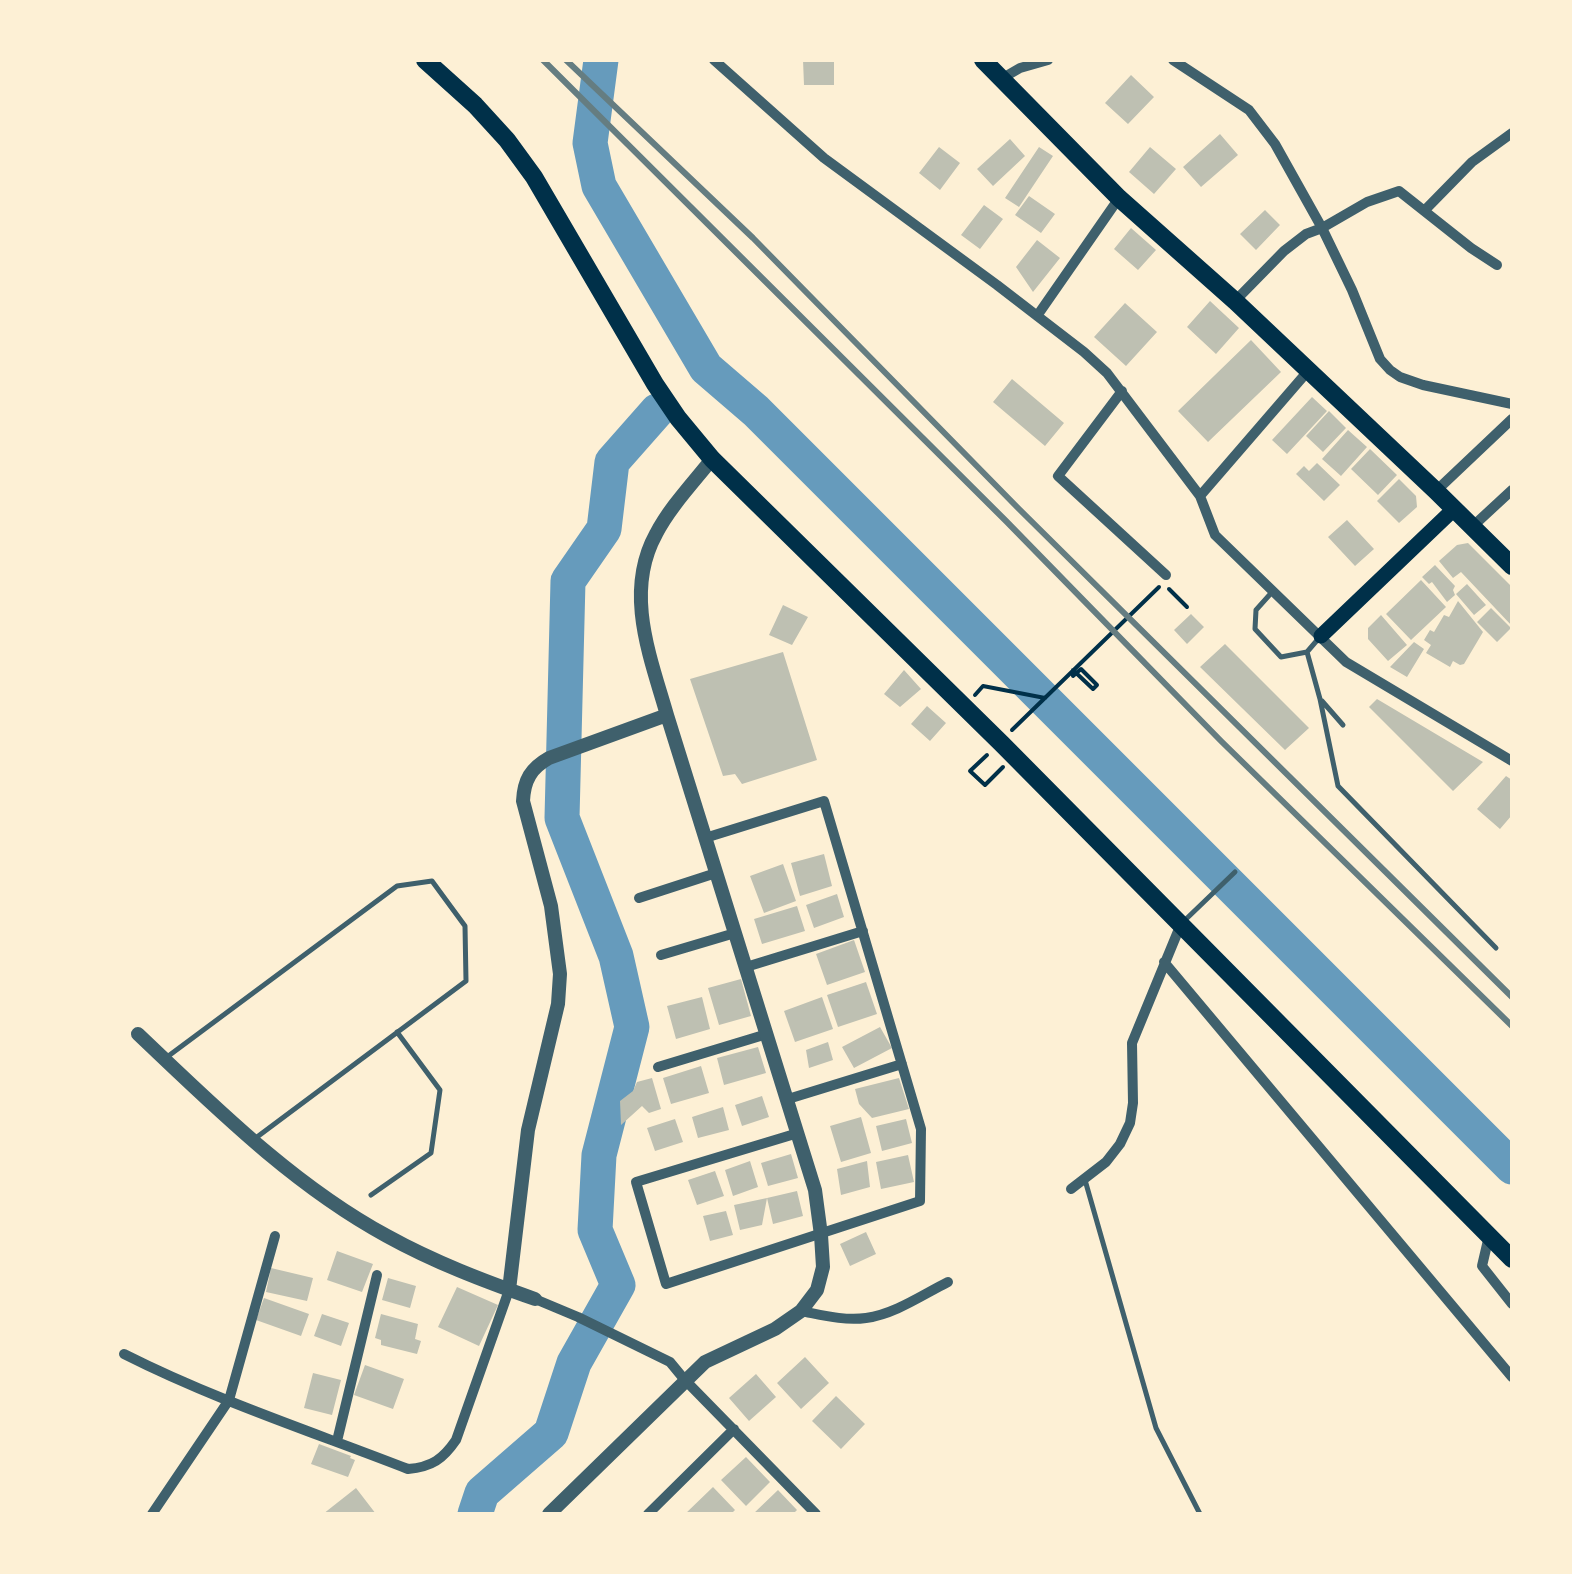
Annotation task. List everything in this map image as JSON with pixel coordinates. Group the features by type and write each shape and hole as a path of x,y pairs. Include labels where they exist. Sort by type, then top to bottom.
{"main road":[{"path":"425,60 475,105 534,177 655,384 712,459 1002,744 1512,1259"},
{"path":"983,60 1118,198 1234,300 1512,566"},
{"path":"1321,636 1454,509"}],"street":[{"path":"714,60 824,158 998,285 1107,373 1200,496 1215,535 1346,662 1512,761"},
{"path":"1000,79 1048,60"},
{"path":"1173,60 1249,110 1276,144 1322,228 1380,358 1390,370 1422,385 1512,404"},
{"path":"1425,210 1472,162 1512,133"},
{"path":"1234,300 1306,234 1399,190 1497,265"},
{"path":"1037,316 1118,198"},
{"path":"1200,496 1308,371"},
{"path":"1122,391 1058,476 1166,576"},
{"path":"1436,491 1512,418"},
{"path":"549,1514 704,1362 776,1329 801,1311 816,1290 823,1268 814,1190 667,715 641,612 640,581 646,552 712,459"},
{"path":"1472,527 1512,490"},
{"path":"124,1354 176,1380 408,1468 435,1463 445,1455 456,1440 509,1290 533,1100 558,1004 560,974 551,906 523,801 524,786 530,774 549,758 667,715"},
{"path":"705,838 824,801 921,1128 920,1201 666,1284 636,1182 798,1133"},
{"path":"639,898 716,873"},
{"path":"1071,1189 1106,1162 1130,1123 1132,1043 1181,924"},
{"path":"746,967 863,931"},
{"path":"660,955 735,933"},
{"path":"1164,962 1512,1377"},
{"path":"138,1034 296,1176 385,1236 578,1317 670,1362 816,1514"},
{"path":"658,1067 767,1034"},
{"path":"788,1099 902,1064"},
{"path":"1489,1235 1482,1266 1512,1304"},
{"path":"152,1514 229,1400 275,1236"},
{"path":"337,1441 377,1275"},
{"path":"801,1311 865,1318 888,1312 948,1282"},
{"path":"648,1514 734,1429"}],"lane":[{"path":"1273,591 1256,610 1255,629 1281,657 1307,652 1321,636"},
{"path":"1307,652 1338,786 1496,948"},
{"path":"1320,699 1343,725"},
{"path":"1181,924 1235,872"},
{"path":"164,1059 397,886 432,881 465,926 466,981 252,1140"},
{"path":"371,1195 431,1153 440,1090 397,1032"},
{"path":"1084,1178 1156,1428 1200,1514"}],"path":[{"path":"1010,732 1162,583 1187,607"},
{"path":"1080,669 1097,685 1092,690 1073,673 1080,669"},
{"path":"976,694 982,686 1045,698"},
{"path":"986,756 970,772 984,786 1003,767"}],"building":[{"path":"803,60 834,60 834,85 804,85"},
{"path":"1131,75 1154,97 1128,124 1105,103"},
{"path":"1220,134 1238,155 1201,187 1183,167"},
{"path":"1010,139 1025,156 993,186 977,169"},
{"path":"939,147 960,163 940,190 919,173"},
{"path":"1039,147 1053,156 1019,207 1005,198"},
{"path":"1150,147 1176,169 1154,194 1129,172"},
{"path":"1029,196 1055,214 1041,233 1015,215"},
{"path":"984,205 1003,219 980,249 961,235"},
{"path":"1265,210 1280,225 1256,250 1240,234"},
{"path":"1131,228 1156,250 1138,270 1114,249"},
{"path":"1037,240 1060,258 1033,292 1016,267"},
{"path":"1210,301 1239,328 1216,354 1187,327"},
{"path":"1125,303 1157,332 1126,366 1094,337"},
{"path":"1251,340 1281,372 1208,442 1178,411"},
{"path":"1012,379 1064,423 1045,446 993,402"},
{"path":"1312,397 1327,411 1287,454 1272,440"},
{"path":"1329,411 1346,428 1323,452 1306,436"},
{"path":"1348,430 1367,447 1341,476 1322,459"},
{"path":"1370,449 1397,475 1378,495 1351,469"},
{"path":"1317,463 1340,485 1324,501 1296,474 1304,466 1309,471"},
{"path":"1399,479 1416,496 1417,507 1399,523 1377,501"},
{"path":"1347,520 1374,549 1355,566 1328,537"},
{"path":"1468,543 1512,587 1512,626 1461,572 1453,578 1439,561 1457,545"},
{"path":"1435,565 1455,586 1455,595 1447,602 1432,582 1429,584 1422,577"},
{"path":"1421,580 1446,607 1411,640 1386,614"},
{"path":"1467,584 1486,605 1474,615 1456,594"},
{"path":"1458,601 1483,632 1464,664 1453,661 1450,667 1426,653 1431,645 1424,640 1444,615 1449,617"},
{"path":"783,605 808,617 792,645 769,635"},
{"path":"1491,608 1511,628 1497,642 1477,622"},
{"path":"1191,614 1204,627 1187,644 1174,630"},
{"path":"1381,615 1407,645 1388,661 1368,639 1368,628"},
{"path":"1414,642 1424,649 1407,677 1390,667"},
{"path":"1225,644 1309,728 1285,750 1200,667"},
{"path":"783,652 817,760 742,784 735,774 723,776 690,679"},
{"path":"904,670 921,689 900,707 884,694"},
{"path":"1377,699 1483,762 1453,791 1369,707"},
{"path":"927,706 946,723 930,741 911,724"},
{"path":"1506,776 1512,780 1512,815 1500,829 1477,809"},
{"path":"824,854 832,886 800,896 791,863"},
{"path":"783,864 796,901 764,913 750,876"},
{"path":"837,894 844,917 814,928 806,905"},
{"path":"797,906 805,931 762,944 754,919"},
{"path":"854,940 865,972 827,985 816,954"},
{"path":"741,979 751,1016 719,1025 708,988"},
{"path":"866,982 877,1014 838,1027 827,995"},
{"path":"702,997 710,1029 676,1039 667,1006"},
{"path":"822,997 833,1029 795,1042 784,1011"},
{"path":"880,1027 892,1048 854,1068 842,1047"},
{"path":"828,1042 833,1060 809,1068 806,1050"},
{"path":"758,1047 766,1073 724,1085 717,1058"},
{"path":"701,1066 709,1093 671,1104 663,1078"},
{"path":"652,1078 661,1109 649,1113 642,1106 621,1125 620,1101 633,1091 637,1082"},
{"path":"899,1078 909,1109 872,1118 859,1104 855,1089"},
{"path":"762,1096 769,1117 742,1126 735,1105"},
{"path":"723,1107 729,1130 698,1138 692,1117"},
{"path":"861,1117 871,1153 841,1162 830,1126"},
{"path":"675,1119 683,1142 655,1151 647,1128"},
{"path":"906,1119 912,1143 882,1151 876,1126"},
{"path":"791,1154 798,1178 768,1186 761,1163"},
{"path":"908,1155 914,1182 881,1189 876,1162"},
{"path":"750,1161 758,1187 733,1196 725,1170"},
{"path":"867,1161 870,1187 841,1195 837,1169"},
{"path":"715,1171 724,1196 697,1205 688,1180"},
{"path":"797,1191 803,1216 773,1224 767,1198"},
{"path":"767,1198 762,1225 740,1230 734,1205"},
{"path":"726,1211 733,1235 710,1241 703,1216"},
{"path":"866,1232 876,1254 850,1266 840,1244"},
{"path":"337,1251 373,1264 362,1292 327,1280"},
{"path":"271,1268 313,1278 307,1301 266,1292"},
{"path":"388,1278 416,1286 410,1308 382,1300"},
{"path":"457,1287 498,1305 479,1346 438,1327"},
{"path":"264,1298 309,1314 301,1336 256,1320"},
{"path":"322,1314 349,1323 341,1346 314,1336"},
{"path":"381,1314 418,1324 415,1339 421,1341 417,1354 381,1345 381,1340 375,1338"},
{"path":"805,1357 829,1383 801,1409 777,1383"},
{"path":"365,1365 404,1379 393,1409 354,1395"},
{"path":"313,1373 341,1380 332,1415 304,1408"},
{"path":"756,1374 776,1397 749,1421 729,1398"},
{"path":"836,1396 865,1424 841,1449 812,1421"},
{"path":"319,1444 355,1460 348,1477 311,1464"},
{"path":"746,1457 770,1482 746,1506 721,1480"},
{"path":"713,1487 735,1510 731,1514 685,1514"},
{"path":"356,1488 376,1514 323,1514"},
{"path":"778,1490 797,1510 793,1514 753,1514"}],"waterway":[{"path":"601,60 590,143 599,186 706,368 756,411 1512,1167"},
{"path":"475,1514 482,1493 551,1433 574,1363 618,1285 595,1230 599,1155 632,1027 616,956 562,818 568,581 604,529 612,462 657,411"}],"railway":[{"path":"543,60 1221,741 1512,1026"},
{"path":"566,60 753,238 1018,508 1512,997"}]}
